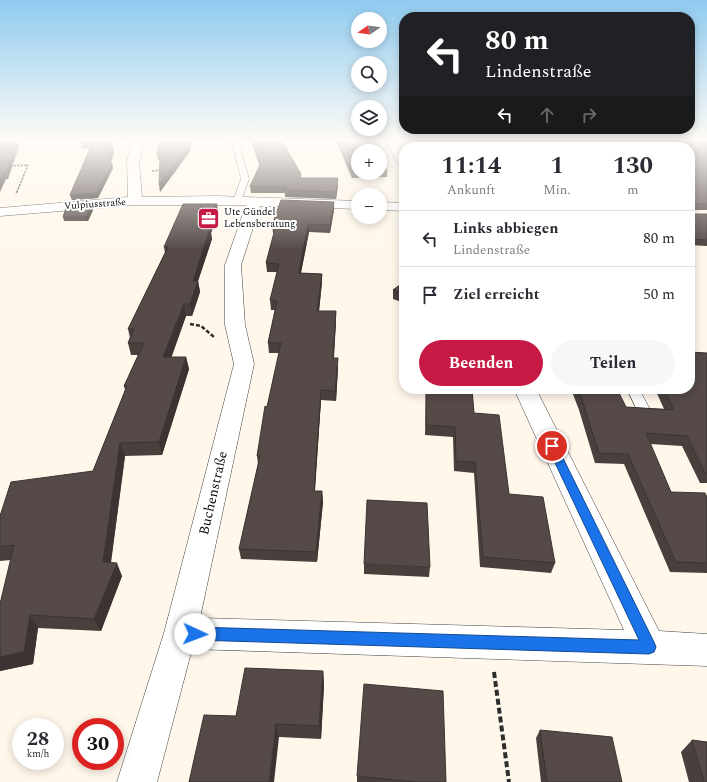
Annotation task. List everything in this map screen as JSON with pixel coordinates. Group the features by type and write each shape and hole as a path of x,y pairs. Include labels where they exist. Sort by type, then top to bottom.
{"street":[{"path":"134,177 135,201"},
{"name":"Vulpiusstraße","path":"5,212 135,201 209,200 351,205"},
{"name":"Buchenstraße","path":"137,782 180,633 244,364 235,325 233,265 246,201"},
{"path":"387,206 399,207"},
{"path":"526,394 649,647"},
{"path":"180,633 707,650"}],"lane":[{"path":"245,177 246,201"},
{"path":"635,394 644,413"}],"path":[{"path":"5,212 22,177"},
{"path":"490,642 510,782"}],"building":[{"path":"78,177 105,177 97,193 70,195"},
{"path":"159,177 165,177 159,185"},
{"path":"254,177 338,178 336,192 284,190 286,187 250,186"},
{"path":"695,177 707,177 707,204 695,204"},
{"path":"281,200 334,202 330,225 308,224 299,273 322,274 317,311 336,311 333,358 338,358 335,391 321,390 314,491 322,491 316,552 239,549 260,456 257,456 265,406 267,407 281,343 268,343 277,301 270,300 279,264 266,263 276,225 272,225"},
{"path":"183,204 217,204 206,229 210,229 193,281 198,281 190,304 184,304 163,357 186,357 159,442 120,443 103,562 117,563 94,619 30,615 24,652 0,657 0,604 14,545 0,547 0,516 11,482 93,471 127,386 124,386 144,343 128,343 134,329 128,329 168,247 164,247"},
{"path":"92,206 86,217 63,217 66,208"},
{"path":"695,214 707,214 707,240 695,239"},
{"path":"399,286 399,292 393,290"},
{"path":"695,352 707,353 707,473 705,473 687,436 646,433 671,492 705,493 707,497 707,563 676,562 628,454 599,453 580,394 620,394 626,407 674,410 666,394 695,394"},
{"path":"426,394 472,394 474,413 499,415 509,494 543,497 555,563 483,557 475,462 456,461 455,427 426,425"},
{"path":"367,500 427,503 430,567 364,564"},
{"path":"245,668 323,671 319,726 276,724 269,782 189,782 204,715 236,716"},
{"path":"364,684 443,691 446,782 414,782 357,776"},
{"path":"540,730 612,737 622,782 547,782"},
{"path":"692,740 707,742 707,782 704,782"}],"place":[{"name":"Ute Gündel Lebensberatung","path":"208,218"}],"route":[{"path":"195,634 649,647 552,446"}]}
